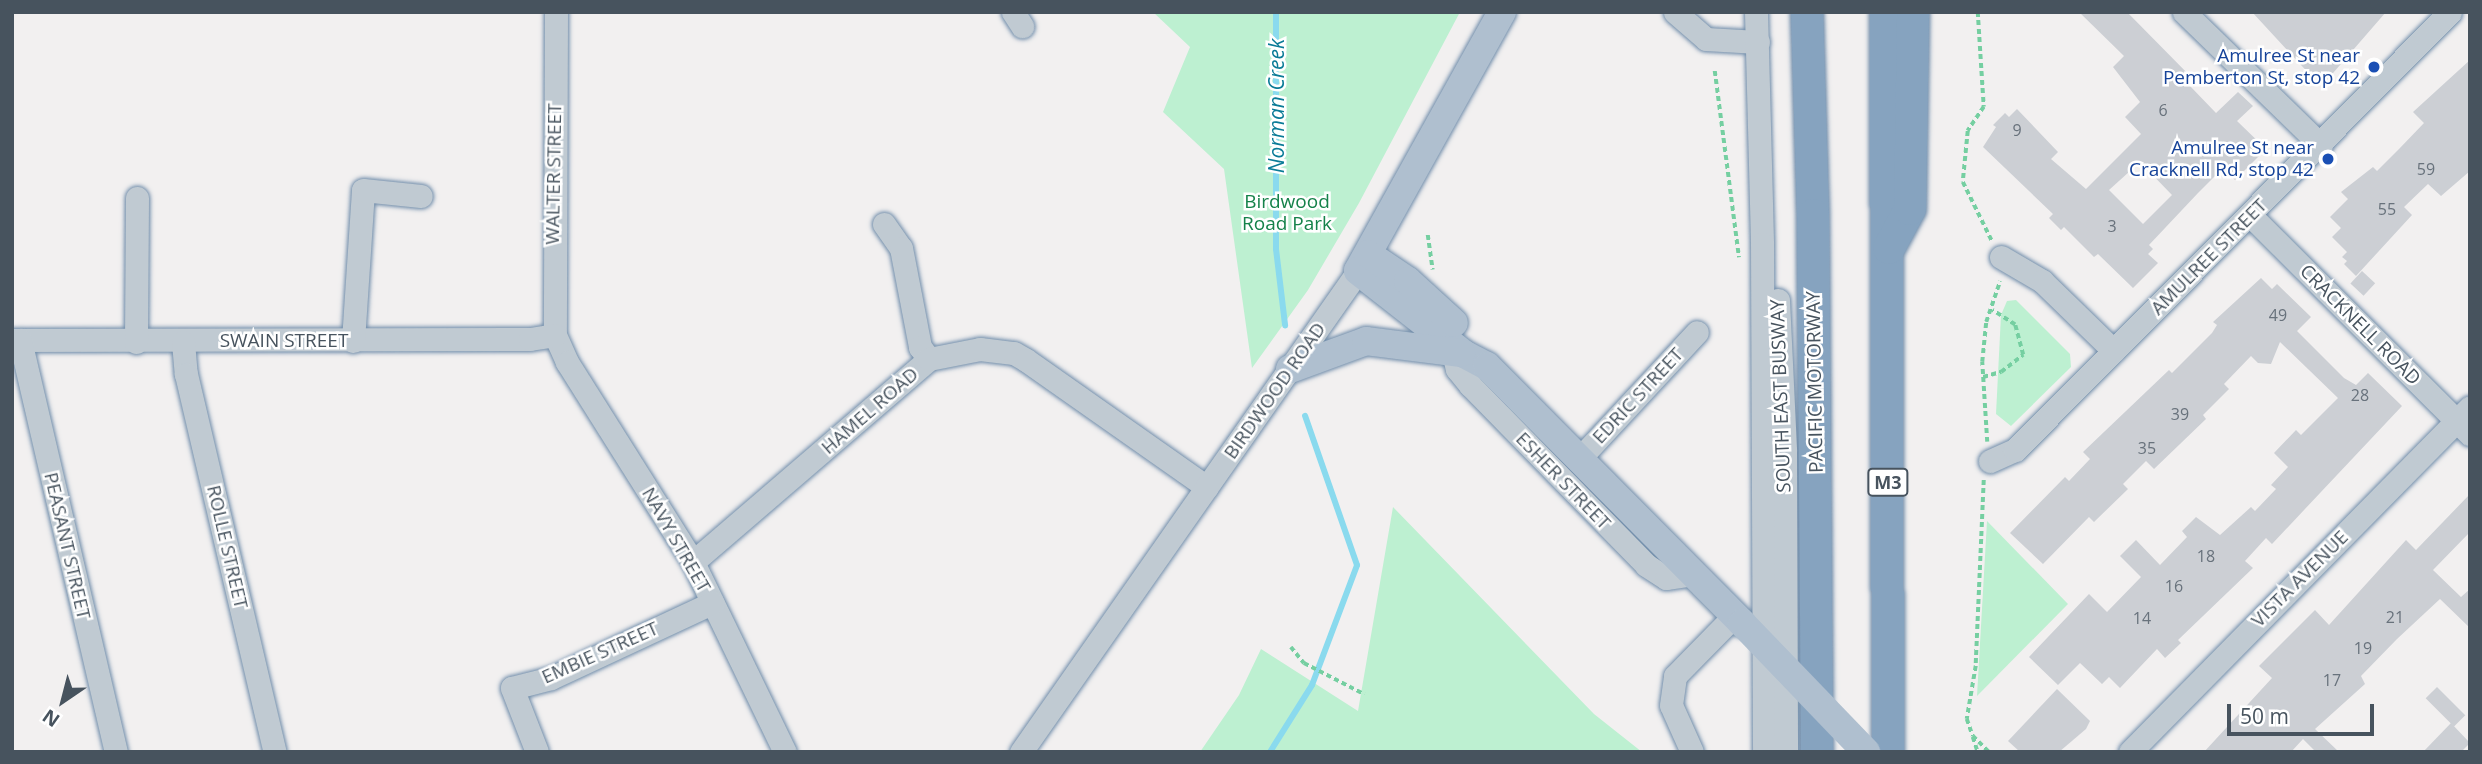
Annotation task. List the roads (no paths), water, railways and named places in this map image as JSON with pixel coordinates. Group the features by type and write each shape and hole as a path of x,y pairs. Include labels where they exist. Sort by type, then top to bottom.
{"highway":[{"name":"PACIFIC MOTORWAY","path":"1807,12 1817,752"},
{"name":"M3","path":"1886,12 1888,752"},
{"path":"1887,253 1910,209 1913,12"}],"main road":[{"name":"BIRDWOOD ROAD","path":"1363,263 1502,12"},
{"path":"1400,197 1396,243 1408,281"},
{"name":"ESHER STREET","path":"1363,263 1408,281 1473,342 1468,357"},
{"name":"ESHER STREET","path":"1363,263 1578,459 1695,574 1866,752"},
{"path":"1290,369 1320,342 1350,344 1379,341 1468,357"}],"street":[{"name":"WALTER STREET","path":"555,335 556,12"},
{"path":"1675,12 1706,39 1758,42"},
{"name":"SOUTH EAST BUSWAY","path":"1756,12 1775,243 1785,451 1786,752"},
{"path":"2184,12 2321,145"},
{"name":"AMULREE STREET","path":"1990,461 2015,450 2251,216 2450,12"},
{"name":"SOUTH EAST BUSWAY","path":"1758,42 1764,752"},
{"path":"353,341 363,190 421,196"},
{"path":"136,342 137,198"},
{"name":"CRACKNELL ROAD","path":"2251,216 2465,421"},
{"path":"884,224 901,248 920,347 929,359"},
{"path":"2001,257 2042,281 2114,351"},
{"name":"BIRDWOOD ROAD","path":"1320,342 1363,263"},
{"name":"EDRIC STREET","path":"1578,459 1697,332"},
{"name":"SWAIN STREET","path":"16,340 353,341 530,339 555,335"},
{"name":"NAVY STREET","path":"555,335 567,362 693,562 785,752"},
{"name":"PEASANT STREET","path":"16,340 116,752"},
{"name":"ROLLE STREET","path":"183,342 186,374 275,752"},
{"name":"HAMEL ROAD","path":"693,562 929,359 980,349 1014,353 1207,487"},
{"name":"ESHER STREET","path":"1468,357 1457,369 1470,385 1646,565 1666,578 1695,574"},
{"name":"BIRDWOOD ROAD","path":"1020,752 1290,369"},
{"name":"VISTA AVENUE","path":"2130,752 2465,421"},
{"name":"EMBIE STREET","path":"537,752 512,688 551,678 712,603"},
{"path":"1692,752 1671,705 1675,676 1739,619"}],"waterway":[{"name":"Norman Creek","path":"1276,12 1276,249 1285,325"},
{"name":"Norman Creek","path":"1270,752 1312,685 1357,565 1305,416"}],"place":[{"name":"Amulree St near Pemberton St, stop 42","path":"2374,67"},
{"name":"Amulree St near Cracknell Rd, stop 42","path":"2328,159"}],"park label":[{"name":"Birdwood Road Park","path":"1287,213"}]}
